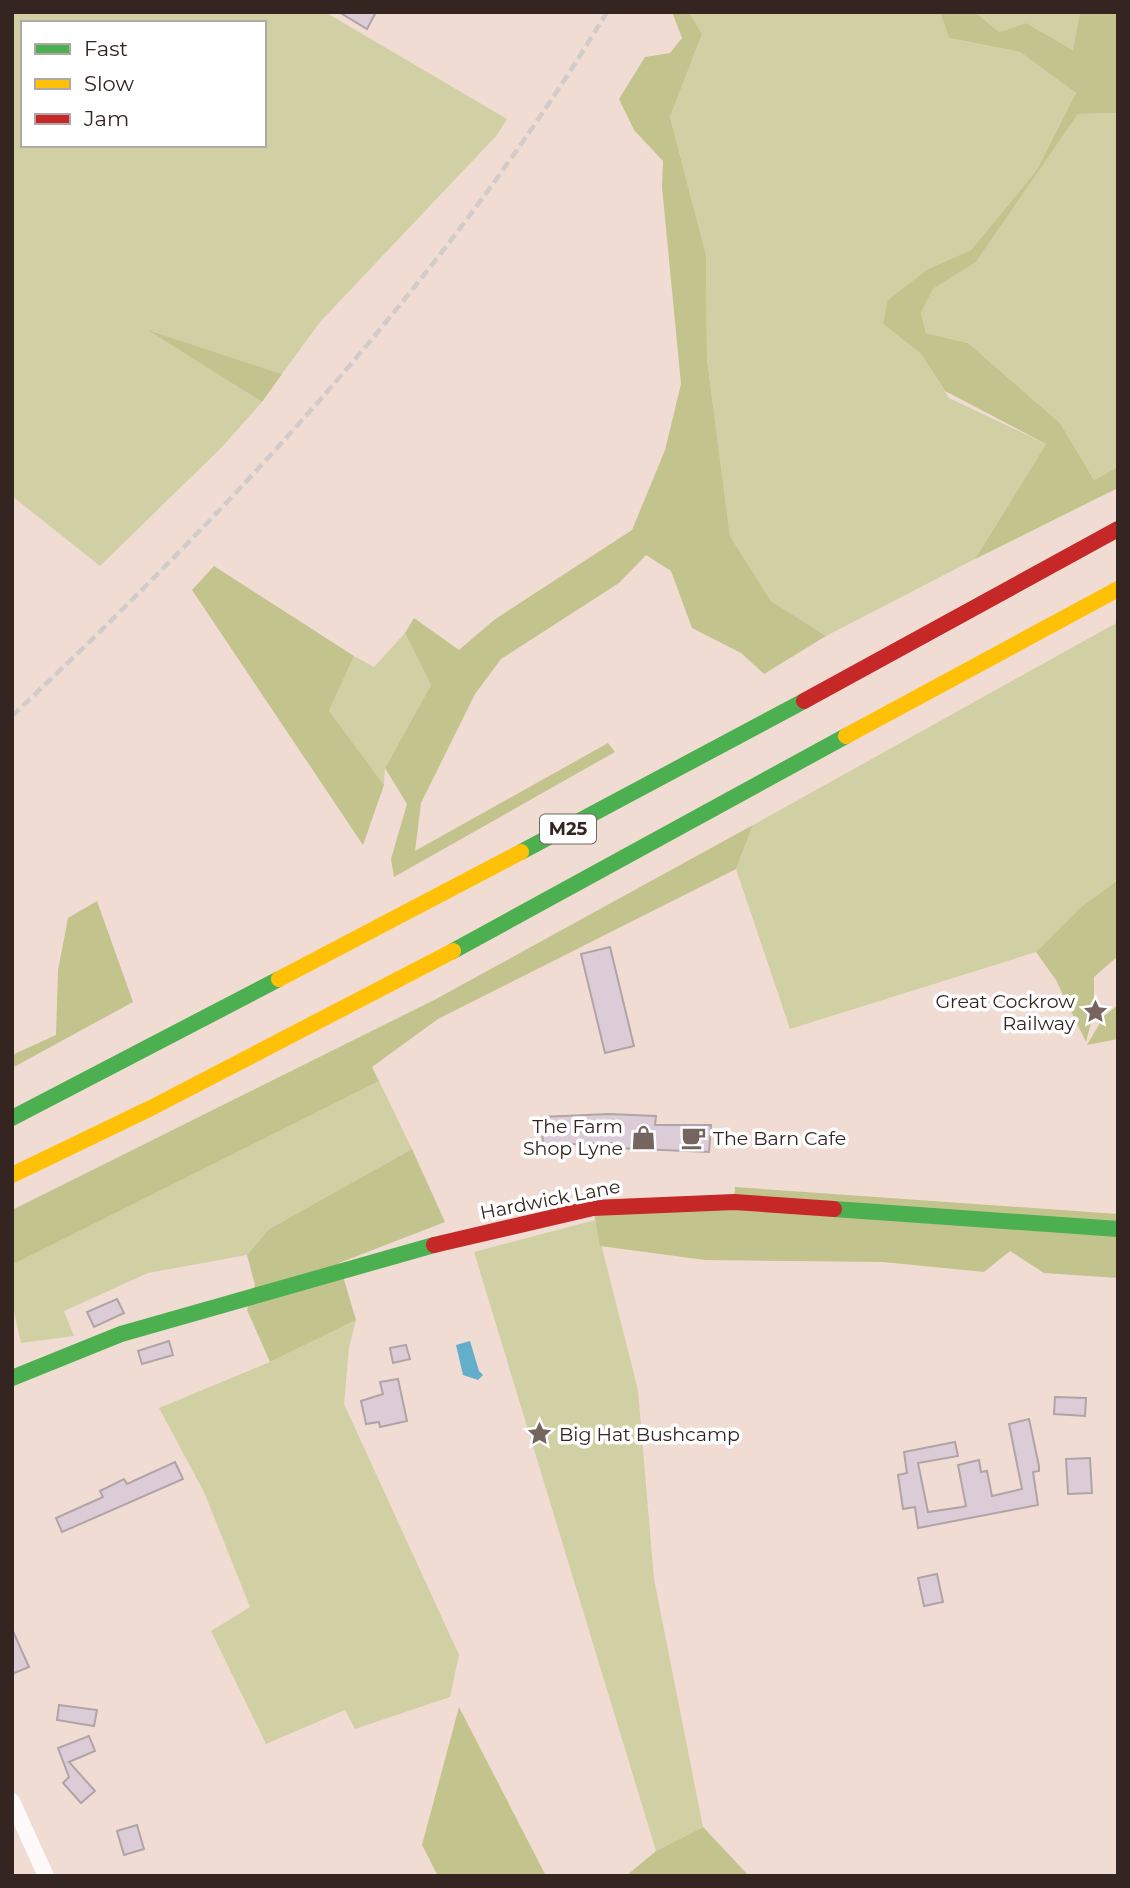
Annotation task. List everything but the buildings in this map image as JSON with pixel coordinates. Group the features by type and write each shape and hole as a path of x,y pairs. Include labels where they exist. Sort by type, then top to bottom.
{"main road":[{"name":"M25","path":"12,1118 632,795 1118,529"},
{"name":"M25","path":"12,1175 151,1108 404,978 687,821 1118,589"},
{"name":"Hardwick Lane","path":"12,1378 121,1334 460,1238 606,1206 734,1202 1118,1229"}],"street":[{"path":"12,1801 46,1876"}],"green space":[{"path":"12,12 325,12 507,119 497,135 320,322 282,374 151,331 262,402 223,446 100,566 12,496"},
{"path":"672,12 689,12 702,34 670,117 706,255 707,359 730,536 771,601 826,636 764,674 741,653 692,628 671,571 646,555 619,583 501,659 475,694 421,803 415,851 608,743 615,752 394,877 391,859 407,804 385,768 431,685 405,633 414,618 459,650 494,620 632,530 665,450 681,384 662,187 663,161 634,130 619,99 645,57 670,53 682,38"},
{"path":"689,12 940,12 949,38 1020,52 1076,93 1036,171 971,250 928,269 883,324 921,354 949,398 1046,444 975,559 826,636 771,601 730,536 707,359 706,255 670,117 702,34"},
{"path":"940,12 975,12 999,32 1026,23 1073,50 1080,12 1118,12 1118,113 1078,114 976,262 933,289 921,313 926,333 968,343 1060,423 1094,480 1118,467 1118,488 975,559 1046,444 945,391 921,354 883,324 888,300 928,269 971,250 1036,171 1076,93 1020,52 949,38"},
{"path":"975,12 1080,12 1073,50 1026,23 999,32"},
{"path":"1118,113 1118,467 1094,480 1060,423 968,343 926,333 921,313 933,289 976,262 1078,114"},
{"path":"148,330 282,374 262,402"},
{"path":"214,566 354,656 329,711 384,785 363,845 192,590"},
{"path":"1118,622 1118,880 1081,907 1036,952 790,1029 736,869 753,825"},
{"path":"405,633 431,685 385,768 384,785 329,711 354,656 374,667"},
{"path":"753,825 736,869 438,1019 372,1067 379,1081 12,1265 12,1210 436,999"},
{"name":"Great Cockrow Railway","path":"1118,880 1118,956 1094,977 1094,1011 1086,1042 1056,980 1036,952 1081,907"},
{"path":"97,901 133,1002 12,1068 12,1055 56,1035 58,970 68,918"},
{"path":"1118,1005 1118,1039 1087,1045 1104,1016"},
{"path":"379,1081 412,1149 269,1229 247,1255 148,1273 64,1311 74,1336 21,1343 12,1303 12,1265"},
{"path":"412,1149 445,1222 339,1263 356,1320 270,1362 247,1310 255,1285 247,1255 269,1229"},
{"path":"735,1187 1118,1214 1118,1278 1044,1273 1010,1251 984,1272 883,1262 705,1260 600,1246 593,1208 734,1201"},
{"path":"595,1220 638,1390 654,1579 703,1827 656,1851 474,1252"},
{"path":"356,1320 349,1348 344,1404 459,1655 450,1697 355,1729 345,1710 266,1744 211,1631 250,1607 204,1492 159,1408 270,1362"},
{"path":"459,1707 546,1876 438,1876 422,1845"},
{"path":"703,1827 749,1876 626,1876 656,1851"}],"water":[{"path":"470,1341 479,1371 483,1375 478,1380 463,1375 456,1345"}],"railway":[{"path":"12,716 177,554 334,384 478,204 545,110 607,12"}],"traffic: fast":[{"path":"521,852 804,701"},
{"path":"453,951 846,736"},
{"path":"12,1118 279,979"},
{"path":"834,1209 1118,1229"},
{"path":"12,1378 121,1334 434,1245"}],"traffic: slow":[{"path":"846,736 1118,589"},
{"path":"279,979 521,852"},
{"path":"12,1175 151,1108 453,951"}],"traffic: jam":[{"path":"804,701 1118,529"},
{"path":"434,1245 593,1208 734,1202 834,1209"}],"place":[{"name":"Great Cockrow Railway","path":"1095,1012"},
{"name":"The Farm Shop Lyne","path":"643,1137"},
{"name":"The Barn Cafe","path":"693,1138"},
{"name":"Big Hat Bushcamp","path":"539,1434"}]}
